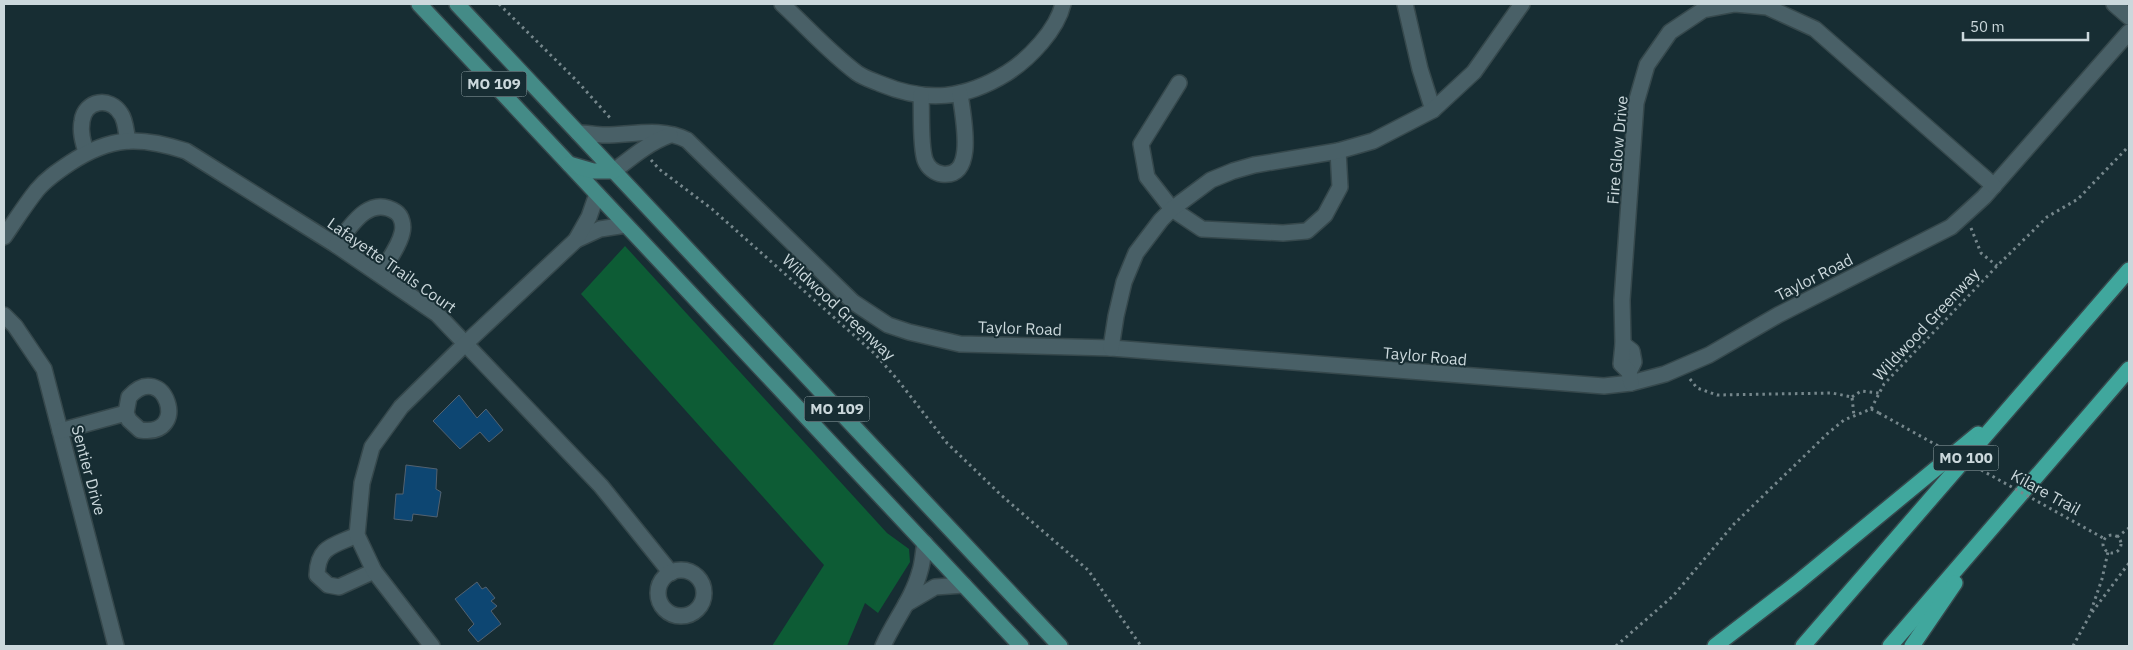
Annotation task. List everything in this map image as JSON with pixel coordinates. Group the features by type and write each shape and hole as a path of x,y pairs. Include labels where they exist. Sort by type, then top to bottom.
{"highway":[{"name":"MO 100","path":"1803,646 2129,270"},
{"path":"1890,646 2129,369"},
{"path":"1715,646 1797,583 2013,404"},
{"path":"1912,646 1953,586 1967,557"}],"main road":[{"name":"MO 109","path":"419,4 1022,646"},
{"name":"MO 109","path":"457,4 1060,646"},
{"path":"569,164 594,171 614,171"}],"street":[{"path":"782,4 858,74 896,90 922,96 942,96 978,88 1016,67 1051,30 1064,4"},
{"path":"1405,4 1420,70 1433,110"},
{"path":"1111,348 1124,282 1136,254 1156,226 1172,209 1211,180 1233,170 1338,151 1374,141 1433,110 1474,72 1522,4"},
{"name":"Fire Glow Drive","path":"1630,377 1621,364 1623,344 1622,300 1636,103 1647,65 1670,32 1703,10 1735,4 1767,7 1815,29 1994,186"},
{"path":"2114,4 2129,17"},
{"name":"Taylor Road","path":"578,133 606,135 642,132 671,134 687,140 853,302 888,325 909,332 960,344 1111,348 1604,386 1630,377 1664,374 1709,355 1778,315 1951,227 1994,186 2129,32"},
{"path":"1180,83 1141,144 1146,177 1172,209 1202,229 1283,233 1306,231 1325,215 1340,187 1338,151"},
{"path":"922,96 925,160 934,171 947,174 960,168 966,156 960,93"},
{"path":"86,152 82,137 82,121 87,108 98,102 109,104 121,114 128,141"},
{"path":"614,171 641,150 658,139 671,134"},
{"name":"Lafayette Trails Court","path":"4,237 37,189 50,176 86,152 111,143 128,141 164,143 186,151 336,245 437,314 600,486 653,548 671,573"},
{"path":"432,646 374,571 357,535 362,483 372,447 401,407 576,240 589,217 597,194"},
{"path":"336,245 365,211 374,207 382,207 395,211 401,218 403,233 380,274"},
{"path":"576,240 600,229 626,225"},
{"name":"Sentier Drive","path":"4,314 15,326 44,369 116,646"},
{"path":"60,431 126,413"},
{"path":"357,535 323,552 318,562 317,575 328,586 340,587 374,571"},
{"path":"884,646 892,626 906,604 920,572 924,543"},
{"path":"906,604 935,587 964,585"}],"path":[{"path":"499,4 577,81 624,134"},
{"name":"Wildwood Greenway","path":"1871,409 1884,384 1997,266 2047,217 2078,199 2129,146"},
{"name":"Wildwood Greenway","path":"641,150 659,169 712,209 874,354 897,379 947,443 1001,495 1088,570 1141,646"},
{"path":"1973,230 1981,253 1997,266"},
{"path":"1691,380 1698,388 1717,394 1832,393 1852,397"},
{"path":"1852,397 1861,391 1879,394"},
{"path":"1852,397 1854,416"},
{"path":"1616,646 1674,596 1734,524 1827,434 1844,420 1871,409"},
{"name":"Kilare Trail","path":"1871,409 2104,539"},
{"path":"2118,537 2129,528"},
{"path":"2110,535 2118,537 2121,543 2119,548 2115,552 2108,552 2104,547 2104,539 2110,535"},
{"path":"2090,615 2102,579 2108,552"},
{"path":"2073,646 2090,615 2129,563"}],"green space":[{"path":"625,246 887,533 909,549 910,562 878,613 865,603 847,646 772,646 824,565 581,294"}],"building":[{"path":"459,395 477,418 486,409 503,430 489,442 480,432 460,449 433,421"},
{"path":"406,465 437,469 436,489 441,492 437,517 413,514 412,521 394,519 396,494 403,494"},
{"path":"477,582 482,589 486,587 495,598 491,601 497,606 491,611 501,624 478,642 468,630 474,624 455,599"}]}
